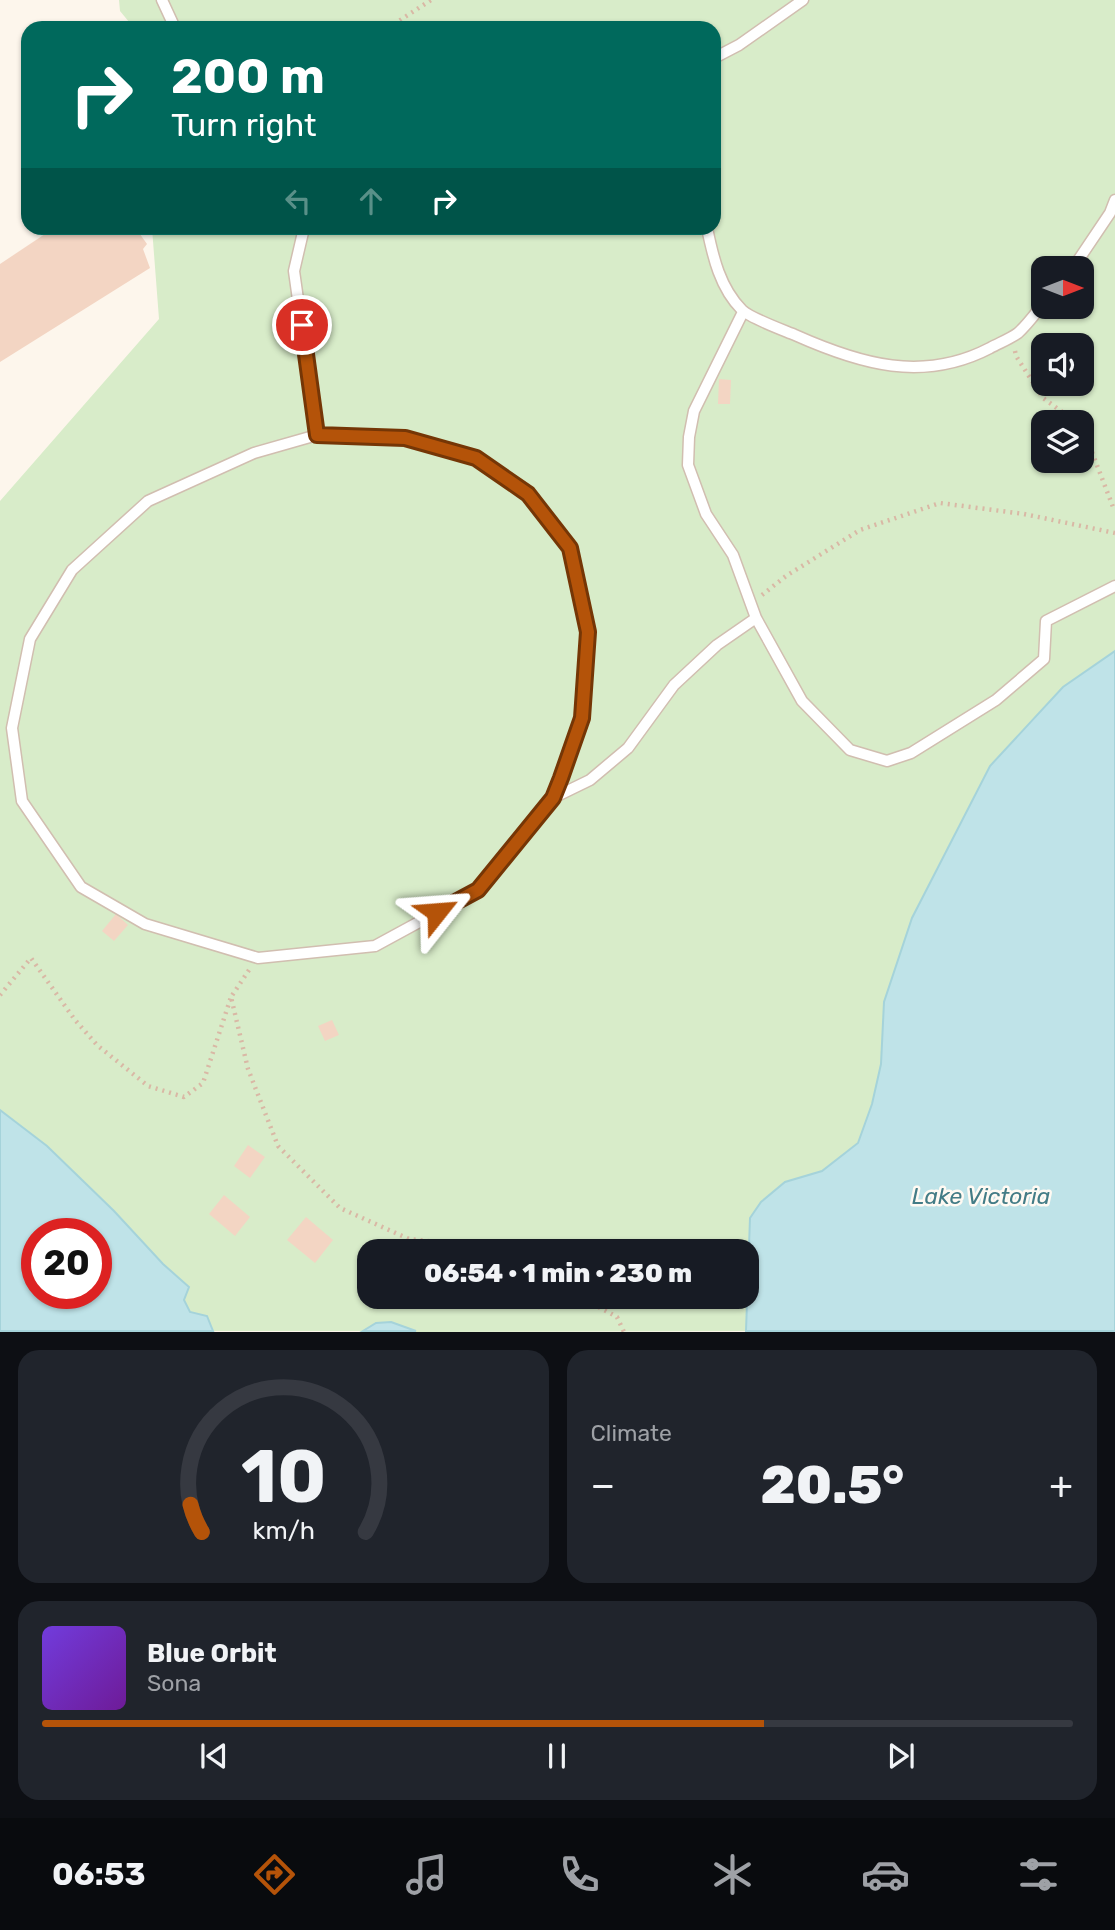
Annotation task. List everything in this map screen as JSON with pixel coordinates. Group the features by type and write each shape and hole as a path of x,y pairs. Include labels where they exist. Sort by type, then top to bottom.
{"lane":[{"path":"162,0 172,21"},
{"path":"721,54 803,0"},
{"path":"1081,256 1110,213 1115,200"},
{"path":"302,235 294,271 317,435"},
{"path":"708,235 723,284 743,312 809,342 851,357 899,367 939,366 977,355 1018,333 1031,318"},
{"path":"743,312 694,411 688,466 706,514 733,555 756,618 802,701 850,750 887,761 911,753 996,700 1044,659 1046,621 1115,586"},
{"path":"317,435 405,438 476,458 528,494 570,548 588,632 582,718 553,798 478,890 375,946 258,958 145,924 80,887 22,801 12,728 30,639 72,570 148,501 254,453 317,435"},
{"path":"553,798 590,780 628,748 674,685 717,645 756,618"}],"path":[{"path":"399,21 431,0"},
{"path":"1011,337 1016,356 1043,398 1060,410"},
{"path":"1094,457 1115,508"},
{"path":"751,604 786,576 860,530 940,503 1024,514 1115,533"},
{"path":"0,995 31,958 75,1020 97,1045 148,1086 184,1097 203,1083 231,996 258,958"},
{"path":"231,996 247,1069 278,1146 340,1208 409,1239"},
{"path":"602,1309 617,1317 624,1332"}],"green space":[{"path":"119,0 1115,0 1115,651 1063,687 990,767 912,918 884,1002 881,1064 872,1104 858,1143 822,1171 785,1182 756,1239 357,1239 357,1309 748,1309 746,1331 416,1332 410,1329 367,1328 363,1331 213,1331 207,1316 190,1312 184,1300 189,1287 47,1146 0,1110 0,501 159,319 153,235 721,235 721,21 128,21 120,11"}],"water":[{"name":"Lake Victoria","path":"1115,651 1115,1331 746,1331 747,1309 759,1309 759,1239 749,1239 750,1218 761,1202 785,1182 822,1171 858,1143 872,1104 881,1064 884,1002 912,918 990,766 1063,687"},
{"path":"0,1110 47,1146 189,1287 184,1300 190,1312 207,1316 213,1331 0,1331"},
{"path":"391,1322 416,1331 363,1331 376,1323"}],"building":[{"path":"44,235 141,235 147,244 143,249 150,268 0,362 0,264"},
{"path":"719,379 731,380 730,404 718,404"},
{"path":"116,914 128,925 114,941 102,931"},
{"path":"332,1020 339,1035 325,1041 318,1026"},
{"path":"248,1145 265,1157 250,1178 234,1166"},
{"path":"224,1195 250,1217 235,1236 209,1214"},
{"path":"306,1217 333,1240 315,1263 287,1240"}],"route":[{"path":"302,325 317,435 405,438 476,458 528,494 570,548 588,632 582,718 561,778 553,798 478,890 437,912"}]}
